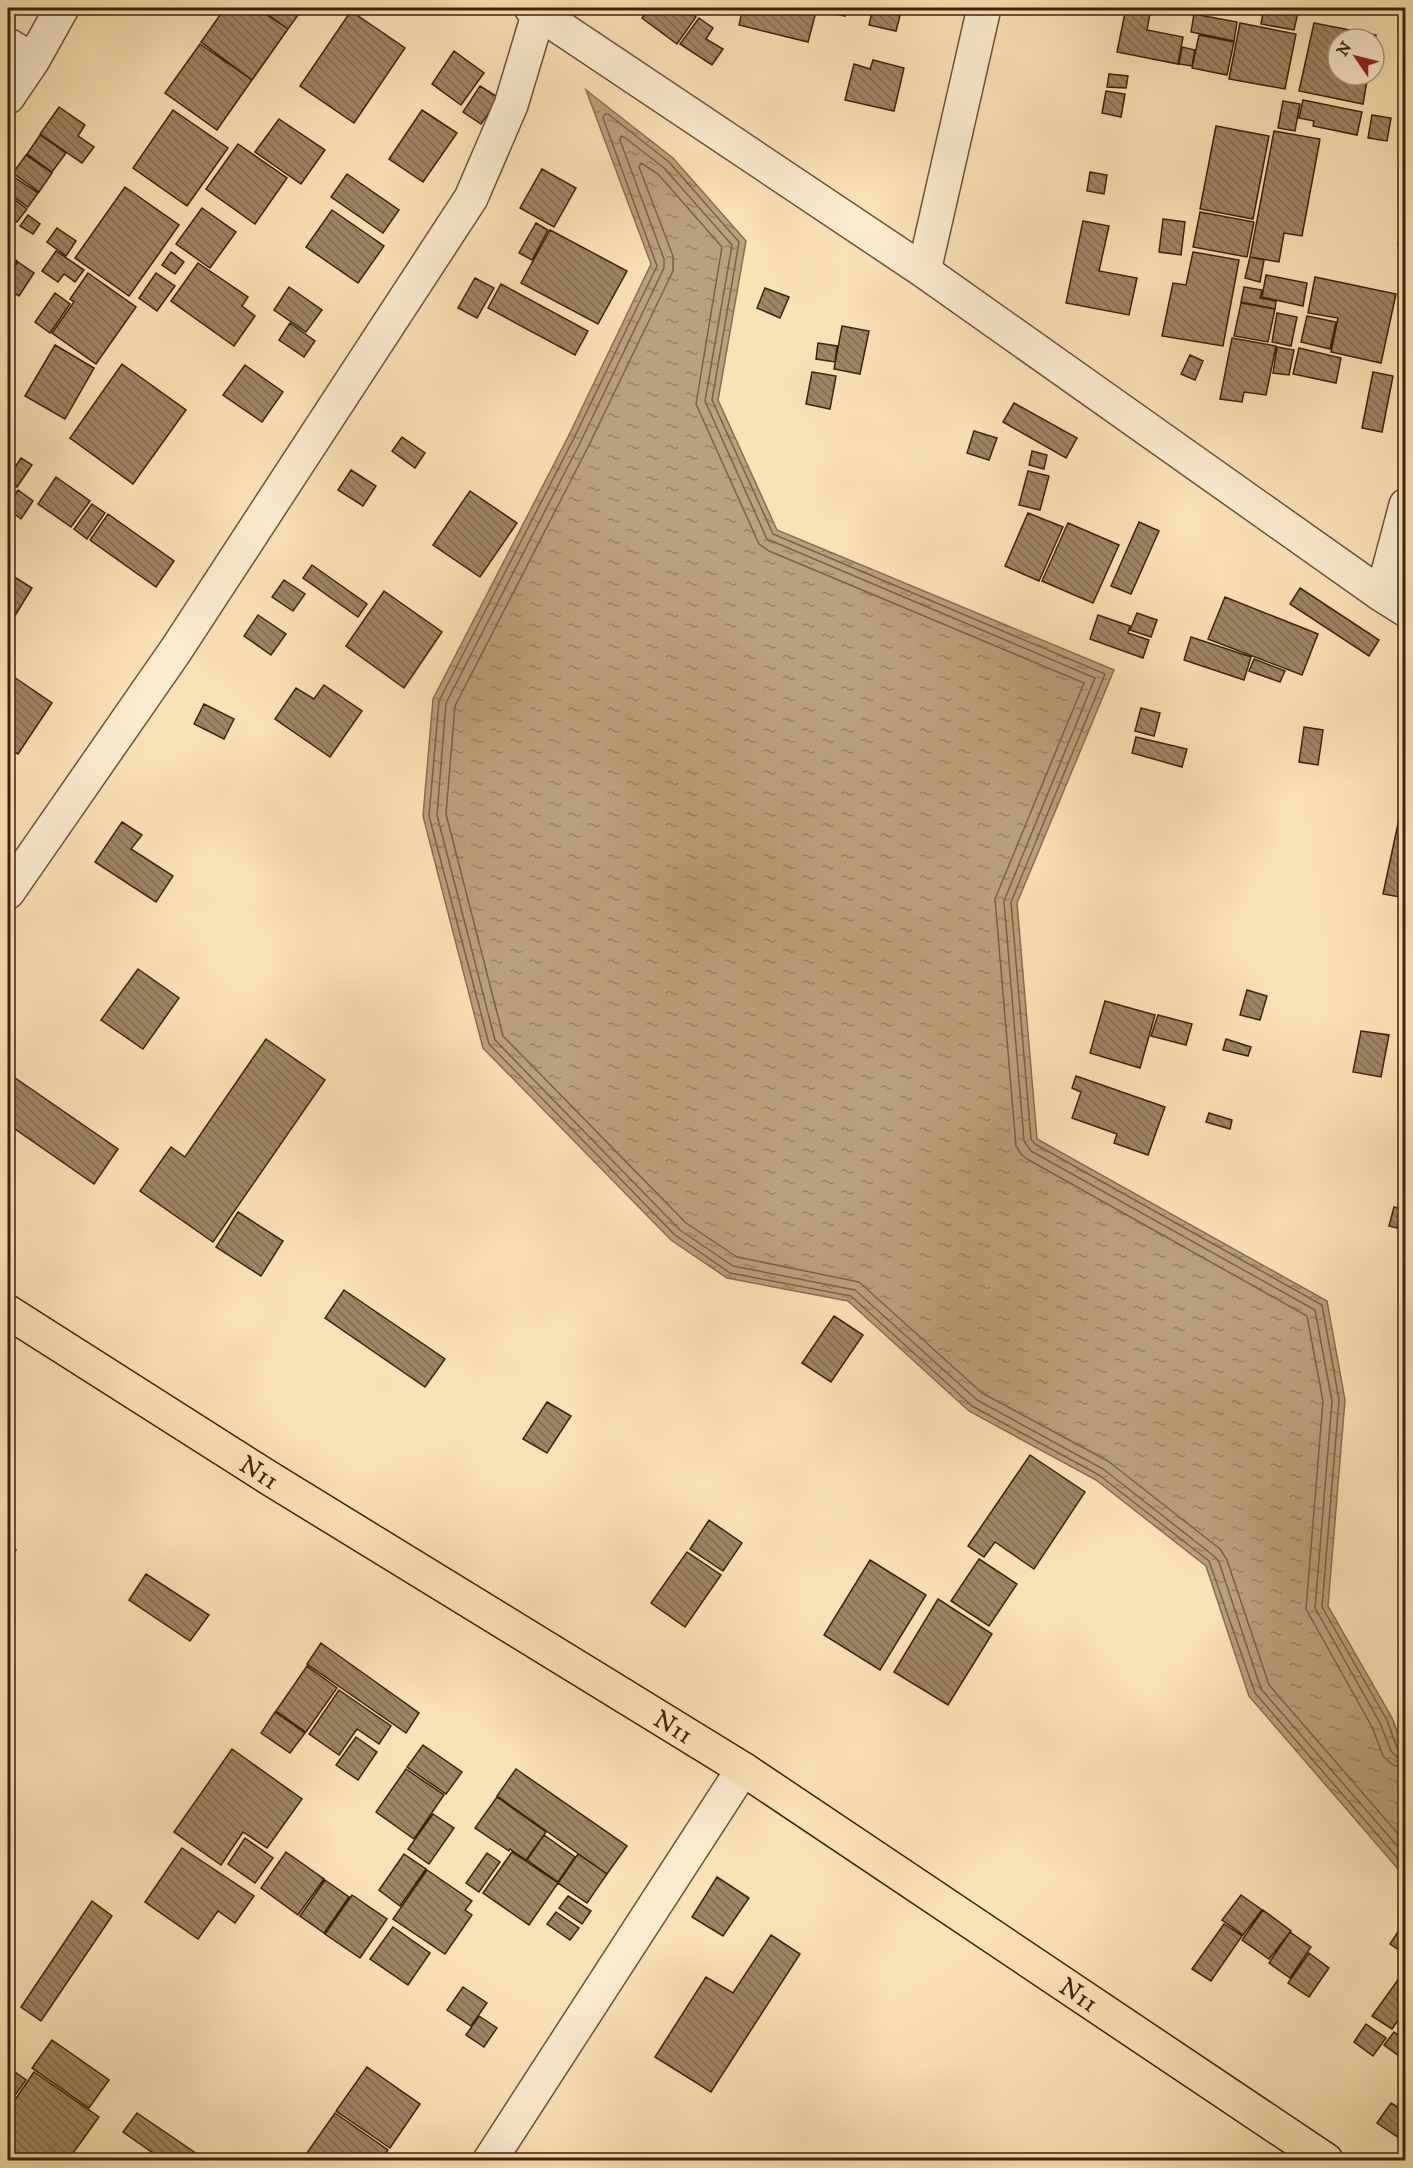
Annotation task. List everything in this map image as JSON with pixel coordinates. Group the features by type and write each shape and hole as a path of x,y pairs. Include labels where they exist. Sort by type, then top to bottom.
{"main road":[{"name":"N11","path":"8,1312 279,1485 743,1769 1326,2160"}],"street":[{"path":"8,97 20,53 62,8"},
{"path":"924,271 984,8"},
{"path":"8,892 176,650 471,198 512,105 535,10 924,271 1394,602 1406,505"},
{"path":"490,2160 743,1769"}],"water":[{"path":"586,90 673,158 746,241 718,400 777,530 1114,670 1017,903 1037,1139 1327,1301 1345,1400 1328,1606 1392,1718 1405,1752 1405,1877 1249,1696 1206,1566 1096,1480 969,1411 848,1301 727,1278 671,1240 483,1048 423,816 433,699 568,437 651,264"}],"building":[{"path":"225,8 257,8 288,29 252,80 201,42"},
{"path":"259,8 303,8 288,29"},
{"path":"650,8 683,8 696,17 677,44 642,18"},
{"path":"743,8 817,8 808,42 739,25"},
{"path":"823,8 847,8 845,16 822,11"},
{"path":"873,8 902,8 896,31 869,25"},
{"path":"1126,8 1151,8 1147,30 1183,37 1178,64 1117,52"},
{"path":"1264,8 1299,8 1294,30 1261,24"},
{"path":"351,11 405,48 354,123 300,86"},
{"path":"1194,14 1237,22 1234,41 1191,32"},
{"path":"699,18 713,28 706,39 723,49 712,65 680,44"},
{"path":"1240,23 1296,34 1285,89 1229,79"},
{"path":"1314,23 1335,27 1326,27 1326,87 1366,87 1363,104 1299,91"},
{"path":"1199,35 1234,42 1227,75 1192,68"},
{"path":"200,44 252,80 217,130 165,93"},
{"path":"1182,47 1195,50 1192,66 1179,64"},
{"path":"454,51 484,73 461,105 432,84"},
{"path":"873,60 904,68 894,111 845,100 854,64 870,69"},
{"path":"1109,74 1128,76 1126,88 1107,87"},
{"path":"480,86 499,98 481,124 463,112"},
{"path":"1106,91 1125,94 1121,117 1102,113"},
{"path":"1303,100 1362,112 1357,135 1313,126 1314,121 1299,118"},
{"path":"1283,101 1300,104 1295,131 1278,128"},
{"path":"59,107 85,125 78,136 94,147 82,163 40,134"},
{"path":"173,110 228,148 187,206 133,168"},
{"path":"422,110 457,133 423,182 389,159"},
{"path":"1372,115 1391,118 1387,141 1368,138"},
{"path":"279,119 325,150 301,184 255,152"},
{"path":"1216,126 1269,136 1253,219 1200,209"},
{"path":"1274,131 1320,139 1302,236 1284,233 1279,262 1250,257"},
{"path":"40,135 66,153 52,172 27,154"},
{"path":"238,144 287,178 255,224 206,189"},
{"path":"26,155 52,173 39,192 13,173"},
{"path":"542,169 576,188 554,227 520,208"},
{"path":"1090,172 1107,175 1104,194 1087,191"},
{"path":"347,174 399,210 383,233 331,197"},
{"path":"11,175 38,193 28,207 8,193 8,181"},
{"path":"125,187 179,225 129,296 75,258"},
{"path":"8,195 27,209 17,222 8,216"},
{"path":"202,208 236,232 210,268 176,244"},
{"path":"332,210 384,246 358,283 306,247"},
{"path":"1406,210 1406,245 1398,244"},
{"path":"1200,212 1254,222 1247,257 1193,247"},
{"path":"28,215 40,224 33,234 20,226"},
{"path":"1163,219 1185,222 1181,255 1159,252"},
{"path":"1083,221 1109,226 1099,271 1137,278 1129,315 1066,303"},
{"path":"536,223 548,230 532,260 519,253"},
{"path":"57,228 76,241 66,256 47,242"},
{"path":"550,230 627,271 598,324 521,283"},
{"path":"56,251 84,270 75,282 64,274 58,282 42,271"},
{"path":"171,252 184,262 175,274 162,265"},
{"path":"1193,252 1239,260 1223,346 1162,336 1173,283 1186,285"},
{"path":"8,254 17,261 8,276"},
{"path":"1250,257 1264,260 1260,282 1245,278"},
{"path":"18,262 34,273 19,296 8,289 8,277"},
{"path":"198,263 248,297 242,306 255,316 234,346 171,301"},
{"path":"88,273 136,307 96,364 52,333 74,302 70,299"},
{"path":"156,273 175,286 157,311 139,298"},
{"path":"1266,275 1307,283 1303,306 1262,297"},
{"path":"1315,277 1396,294 1381,363 1331,352 1338,318 1308,313"},
{"path":"475,278 494,288 477,318 458,308"},
{"path":"501,284 588,331 575,355 488,308"},
{"path":"289,287 322,310 306,332 274,310"},
{"path":"1244,287 1262,290 1260,298 1276,301 1275,309 1241,302"},
{"path":"765,288 789,297 780,318 757,308"},
{"path":"55,293 70,304 50,333 35,322"},
{"path":"1241,303 1275,309 1268,342 1234,336"},
{"path":"1277,313 1297,317 1291,346 1272,342"},
{"path":"1307,316 1336,322 1330,349 1301,342"},
{"path":"290,323 315,341 304,357 279,340"},
{"path":"842,326 869,331 860,374 834,369"},
{"path":"1232,338 1276,346 1266,395 1244,392 1242,402 1220,399"},
{"path":"818,343 837,346 835,362 816,359"},
{"path":"55,345 94,368 65,419 25,396"},
{"path":"1277,347 1294,350 1289,375 1273,373"},
{"path":"1299,348 1341,358 1336,383 1293,374"},
{"path":"1190,355 1203,361 1195,380 1181,374"},
{"path":"122,364 186,410 133,484 70,438"},
{"path":"245,365 283,392 262,422 223,395"},
{"path":"812,372 836,376 830,409 806,404"},
{"path":"1373,372 1393,376 1382,432 1362,428"},
{"path":"1014,403 1077,438 1066,458 1003,422"},
{"path":"974,431 997,438 989,460 967,453"},
{"path":"402,437 425,453 415,468 392,451"},
{"path":"1032,451 1047,455 1044,469 1029,465"},
{"path":"21,458 32,465 17,487 8,478"},
{"path":"351,470 376,486 363,506 338,490"},
{"path":"1028,471 1049,476 1040,510 1019,505"},
{"path":"56,477 90,501 71,527 38,504"},
{"path":"18,490 33,501 21,519 8,509 8,505"},
{"path":"470,491 517,523 480,577 433,545"},
{"path":"92,504 105,513 87,539 74,529"},
{"path":"1028,513 1063,527 1039,581 1005,566"},
{"path":"108,514 174,561 156,587 90,540"},
{"path":"1139,522 1159,531 1131,594 1111,586"},
{"path":"1068,523 1119,545 1093,603 1042,581"},
{"path":"312,565 367,604 358,617 303,578"},
{"path":"8,573 32,588 8,627"},
{"path":"284,580 305,594 293,611 272,597"},
{"path":"1300,588 1379,640 1369,656 1290,604"},
{"path":"384,591 442,632 404,688 346,646"},
{"path":"1225,597 1318,634 1302,675 1208,639"},
{"path":"1137,613 1157,620 1151,637 1130,630"},
{"path":"258,615 286,634 271,655 244,636"},
{"path":"1098,615 1130,626 1128,633 1149,640 1143,658 1090,639"},
{"path":"1191,637 1251,657 1244,680 1184,660"},
{"path":"1254,659 1285,671 1280,682 1249,671"},
{"path":"8,673 52,703 18,754 8,748"},
{"path":"324,685 362,711 330,757 275,719 296,688 314,699"},
{"path":"204,704 234,719 224,739 194,724"},
{"path":"1141,708 1160,713 1154,736 1135,731"},
{"path":"1304,727 1323,730 1318,765 1299,762"},
{"path":"1136,737 1187,749 1182,767 1132,753"},
{"path":"1399,819 1406,820 1406,898 1383,894"},
{"path":"122,822 142,835 131,849 173,876 156,902 95,862"},
{"path":"138,969 179,998 143,1049 101,1020"},
{"path":"1247,990 1267,996 1260,1020 1240,1015"},
{"path":"1105,1001 1155,1015 1140,1068 1090,1053"},
{"path":"1158,1015 1192,1024 1186,1045 1151,1036"},
{"path":"1361,1031 1389,1035 1381,1077 1353,1072"},
{"path":"266,1039 325,1080 213,1242 140,1191 171,1147 185,1157"},
{"path":"1226,1039 1251,1047 1248,1056 1223,1050"},
{"path":"8,1073 118,1149 94,1184 8,1124"},
{"path":"1076,1076 1165,1107 1148,1155 1114,1143 1117,1134 1072,1118 1081,1092 1072,1088"},
{"path":"1209,1113 1232,1120 1230,1129 1206,1122"},
{"path":"1394,1207 1406,1210 1406,1230 1389,1226"},
{"path":"238,1212 283,1241 261,1276 216,1247"},
{"path":"344,1290 445,1359 425,1387 325,1318"},
{"path":"834,1316 863,1335 831,1382 802,1363"},
{"path":"547,1402 571,1416 547,1453 523,1439"},
{"path":"1030,1455 1085,1492 1034,1569 995,1542 984,1557 968,1546"},
{"path":"709,1520 742,1543 723,1571 690,1549"},
{"path":"8,1545 16,1550 8,1562"},
{"path":"687,1552 721,1575 685,1627 651,1603"},
{"path":"979,1559 1017,1584 989,1626 951,1601"},
{"path":"870,1560 926,1595 880,1670 824,1635"},
{"path":"146,1574 209,1615 190,1641 129,1600"},
{"path":"938,1599 992,1634 948,1705 894,1672"},
{"path":"321,1643 419,1713 406,1733 307,1664"},
{"path":"307,1666 337,1688 306,1732 276,1711"},
{"path":"339,1690 391,1726 379,1744 357,1729 339,1755 309,1734"},
{"path":"275,1712 305,1733 290,1753 261,1733"},
{"path":"356,1737 377,1752 358,1780 336,1765"},
{"path":"423,1745 462,1772 446,1794 407,1767"},
{"path":"232,1749 302,1799 267,1848 243,1832 221,1865 174,1832"},
{"path":"406,1769 444,1795 414,1839 376,1812"},
{"path":"516,1769 627,1846 607,1874 497,1796"},
{"path":"497,1797 546,1832 526,1860 475,1828"},
{"path":"433,1814 454,1828 429,1864 408,1849"},
{"path":"544,1835 575,1857 558,1882 527,1860"},
{"path":"245,1838 273,1858 255,1883 228,1864"},
{"path":"182,1848 254,1896 235,1923 218,1911 198,1939 145,1902"},
{"path":"286,1852 324,1879 298,1915 261,1888"},
{"path":"512,1852 558,1883 529,1925 483,1893"},
{"path":"487,1853 500,1862 479,1892 466,1883"},
{"path":"404,1854 426,1869 400,1906 379,1890"},
{"path":"578,1854 607,1874 587,1903 558,1883"},
{"path":"427,1870 472,1901 465,1910 472,1915 445,1954 393,1919"},
{"path":"717,1877 749,1898 723,1936 692,1917"},
{"path":"325,1880 349,1897 324,1933 300,1916"},
{"path":"352,1895 387,1919 360,1958 325,1934"},
{"path":"1241,1895 1262,1910 1243,1935 1222,1920"},
{"path":"568,1896 591,1911 582,1924 559,1908"},
{"path":"92,1901 112,1916 41,2021 21,2007"},
{"path":"1263,1910 1291,1931 1269,1959 1242,1940"},
{"path":"556,1912 579,1928 570,1940 547,1924"},
{"path":"1224,1924 1242,1936 1211,1981 1192,1969"},
{"path":"393,1927 430,1953 408,1985 370,1959"},
{"path":"1401,1927 1406,1931 1405,1954 1390,1944"},
{"path":"1290,1932 1311,1947 1290,1978 1269,1963"},
{"path":"771,1935 800,1954 711,2092 655,2057 706,1977 733,1993"},
{"path":"1309,1953 1329,1968 1309,1997 1288,1983"},
{"path":"1400,1977 1406,1981 1406,2009 1392,2029 1372,2016"},
{"path":"463,1987 487,2003 471,2026 447,2010"},
{"path":"1406,2011 1406,2024 1399,2020"},
{"path":"479,2016 497,2028 484,2047 466,2035"},
{"path":"1366,2024 1386,2038 1373,2056 1354,2042"},
{"path":"1394,2032 1406,2040 1406,2061 1384,2045"},
{"path":"52,2040 109,2080 89,2108 32,2068"},
{"path":"8,2067 26,2080 8,2105"},
{"path":"367,2067 420,2104 390,2148 336,2111"},
{"path":"34,2072 99,2117 68,2160 8,2160 8,2110"},
{"path":"1391,2103 1406,2112 1406,2135 1402,2140 1377,2123"},
{"path":"137,2113 206,2160 163,2160 123,2132"},
{"path":"335,2113 388,2150 381,2160 302,2160"}]}
